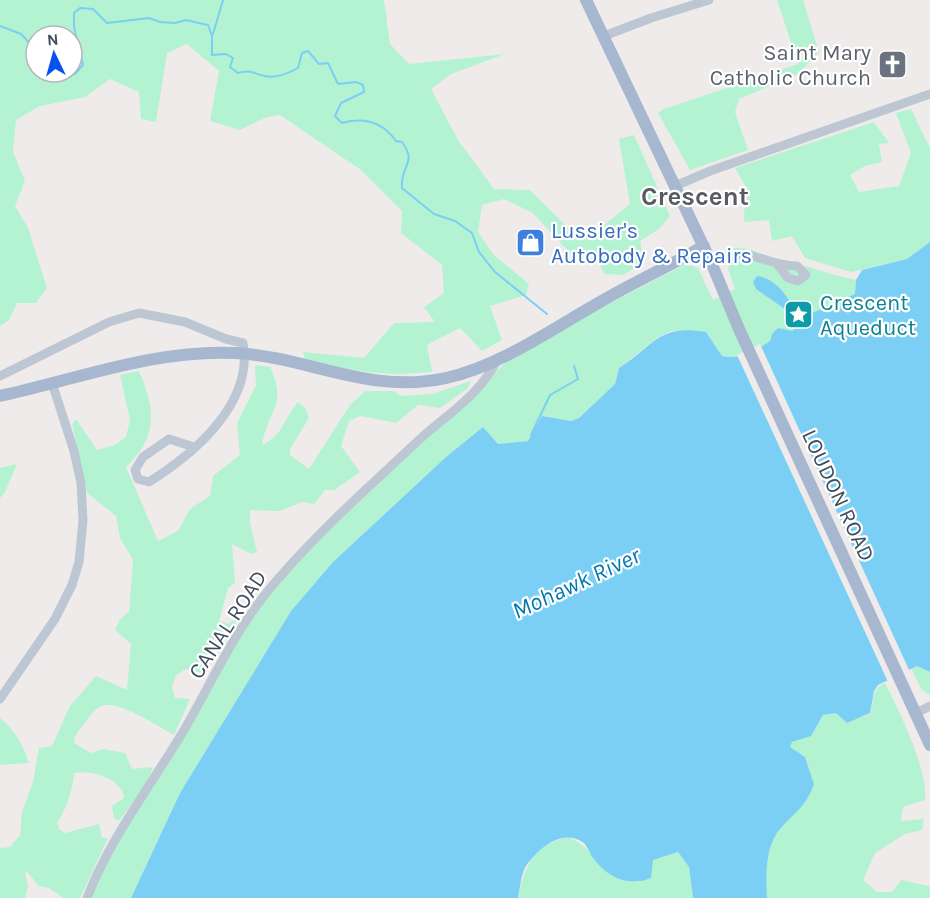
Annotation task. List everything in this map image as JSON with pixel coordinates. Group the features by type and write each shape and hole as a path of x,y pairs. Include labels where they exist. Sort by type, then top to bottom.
{"main road":[{"name":"LOUDON ROAD","path":"586,0 704,246 739,329 930,745"},
{"path":"5,395 165,357 200,353 245,354 281,360 361,380 393,383 445,378 498,358 704,246"}],"street":[{"path":"604,36 709,0"},
{"path":"675,186 710,171 930,94"},
{"path":"711,262 730,255 753,254 778,265"},
{"path":"5,395 1,376 109,322 139,313 185,322 226,339 243,342 245,354 239,390 216,425 194,447 171,468 149,482 138,479 135,470 143,457 169,440 194,447"},
{"name":"CANAL ROAD","path":"87,898 111,846 161,769 248,619 269,589 383,474 475,393 489,378 498,358"},
{"path":"0,699 55,619 72,585 80,562 83,520 81,483 74,451 52,383"},
{"path":"916,713 930,706"}],"green space":[{"path":"0,0 384,0 390,44 409,64 505,54 451,74 431,89 458,140 494,189 530,190 578,238 599,229 630,204 619,139 634,135 670,216 659,229 640,241 644,262 623,275 605,274 593,255 571,254 533,213 504,199 482,205 478,232 494,255 529,284 526,295 490,306 502,340 482,351 460,328 427,345 432,372 398,374 368,372 305,360 303,352 364,358 394,323 435,322 424,307 444,293 442,265 401,233 402,211 361,170 280,115 267,117 240,130 210,121 219,71 187,44 167,53 156,122 141,119 139,92 110,79 85,97 40,106 16,120 13,152 25,181 15,206 28,228 47,288 36,303 17,303 9,320 0,326"},
{"path":"777,0 803,0 819,52 798,74 739,99 735,112 748,150 690,170 658,113 798,64"},
{"path":"911,109 930,148 930,242 907,259 851,272 805,258 792,236 772,241 769,220 744,222 745,185 735,168 874,122 889,143 879,144 882,162 865,166 850,175 859,192 899,186 911,153 896,113"},
{"path":"734,248 750,250 856,280 855,294 799,320 783,292 762,276 799,324 792,331 772,334 770,341 753,352 736,357 722,356 706,332 668,332 654,340 619,368 615,384 579,418 571,421 542,416 528,441 498,444 483,427 446,457 333,562 291,611 180,793 131,898 87,898 99,867 248,619 278,579 508,360 558,330 686,264 698,268 713,300 735,289 728,269"},
{"path":"255,365 270,367 277,390 275,407 262,445 275,437 298,402 305,408 309,418 290,449 290,455 309,469 350,405 365,391 394,391 400,396 432,394 471,381 468,388 440,408 418,405 396,423 360,416 349,421 341,446 360,472 334,490 325,490 314,504 302,502 280,511 250,510 250,523 257,552 251,554 232,544 235,583 228,588 219,621 229,624 239,616 229,636 221,637 205,674 186,669 176,675 172,687 175,698 190,699 174,735 131,711 112,705 105,705 93,712 76,734 74,743 91,753 104,749 125,753 132,769 153,767 147,783 119,821 114,818 112,806 124,798 118,786 97,774 74,773 68,799 57,822 59,829 65,833 99,824 102,838 108,838 80,898 63,898 49,888 38,886 27,871 25,873 28,886 25,898 0,898 0,848 10,847 20,835 22,812 33,782 39,748 52,746 70,706 96,676 127,690 131,644 115,630 120,619 129,612 133,560 120,538 116,516 87,493 72,424 76,419 97,450 115,445 126,437 130,420 120,375 139,371 149,399 151,422 144,445 126,467 158,541 178,531 190,509 210,496 213,476 240,455 237,423 256,385"},
{"path":"17,464 5,492 0,498 0,468"},
{"path":"917,666 930,672 930,695 922,690 911,668"},
{"path":"885,683 911,740 925,787 925,800 903,807 901,821 924,819 922,830 905,834 875,853 863,880 877,892 892,892 901,880 929,886 930,898 767,898 767,864 773,840 782,826 806,800 814,784 805,757 789,747 792,742 811,736 823,715 836,713 864,717 870,713 877,688"},
{"path":"0,718 18,738 29,763 0,765"},
{"path":"568,837 587,850 605,870 624,879 639,882 653,860 678,852 689,867 693,898 518,898 532,858 546,845"}],"water":[{"name":"Mohawk River","path":"930,242 930,672 917,666 878,685 874,691 870,713 847,723 836,713 823,715 811,736 792,742 790,747 805,757 814,784 807,800 773,840 767,864 767,898 693,898 689,867 678,852 653,860 651,878 635,882 620,879 612,876 600,866 584,843 567,837 551,842 531,859 523,873 518,898 131,898 180,793 291,611 333,562 446,457 483,427 498,444 528,441 542,416 571,421 579,418 615,384 619,368 658,338 667,334 690,330 706,332 722,356 736,357 753,352 770,341 772,334 778,328 792,331 799,324 795,316 756,289 753,282 757,276 778,286 799,319 855,294 856,280 862,270 907,259"}],"pier":[{"path":"760,344 910,672 889,684 737,355"}],"waterway":[{"path":"213,34 223,0"},
{"path":"74,24 74,13 80,8 93,9 107,23 149,18 160,22 175,23 186,20 208,25 212,36 212,55 226,54 233,58 230,67 238,73 249,72 269,77 282,75 298,68 302,53 308,51 319,64 328,63 338,84 356,82 363,85 364,92 341,103 335,116 342,123 358,120 372,122 385,129 396,141 402,142 409,160 403,174 402,188 434,214 455,221 472,233 479,252 495,272 547,314"},
{"path":"0,26 24,37"},
{"path":"531,435 550,395 578,379 574,366"}],"place":[{"name":"Saint Mary Catholic Church","path":"892,65"},
{"name":"Lussier's Autobody & Repairs","path":"530,243"},
{"name":"Crescent Aqueduct","path":"799,315"}],"district":[{"name":"Crescent","path":"695,196"}]}
